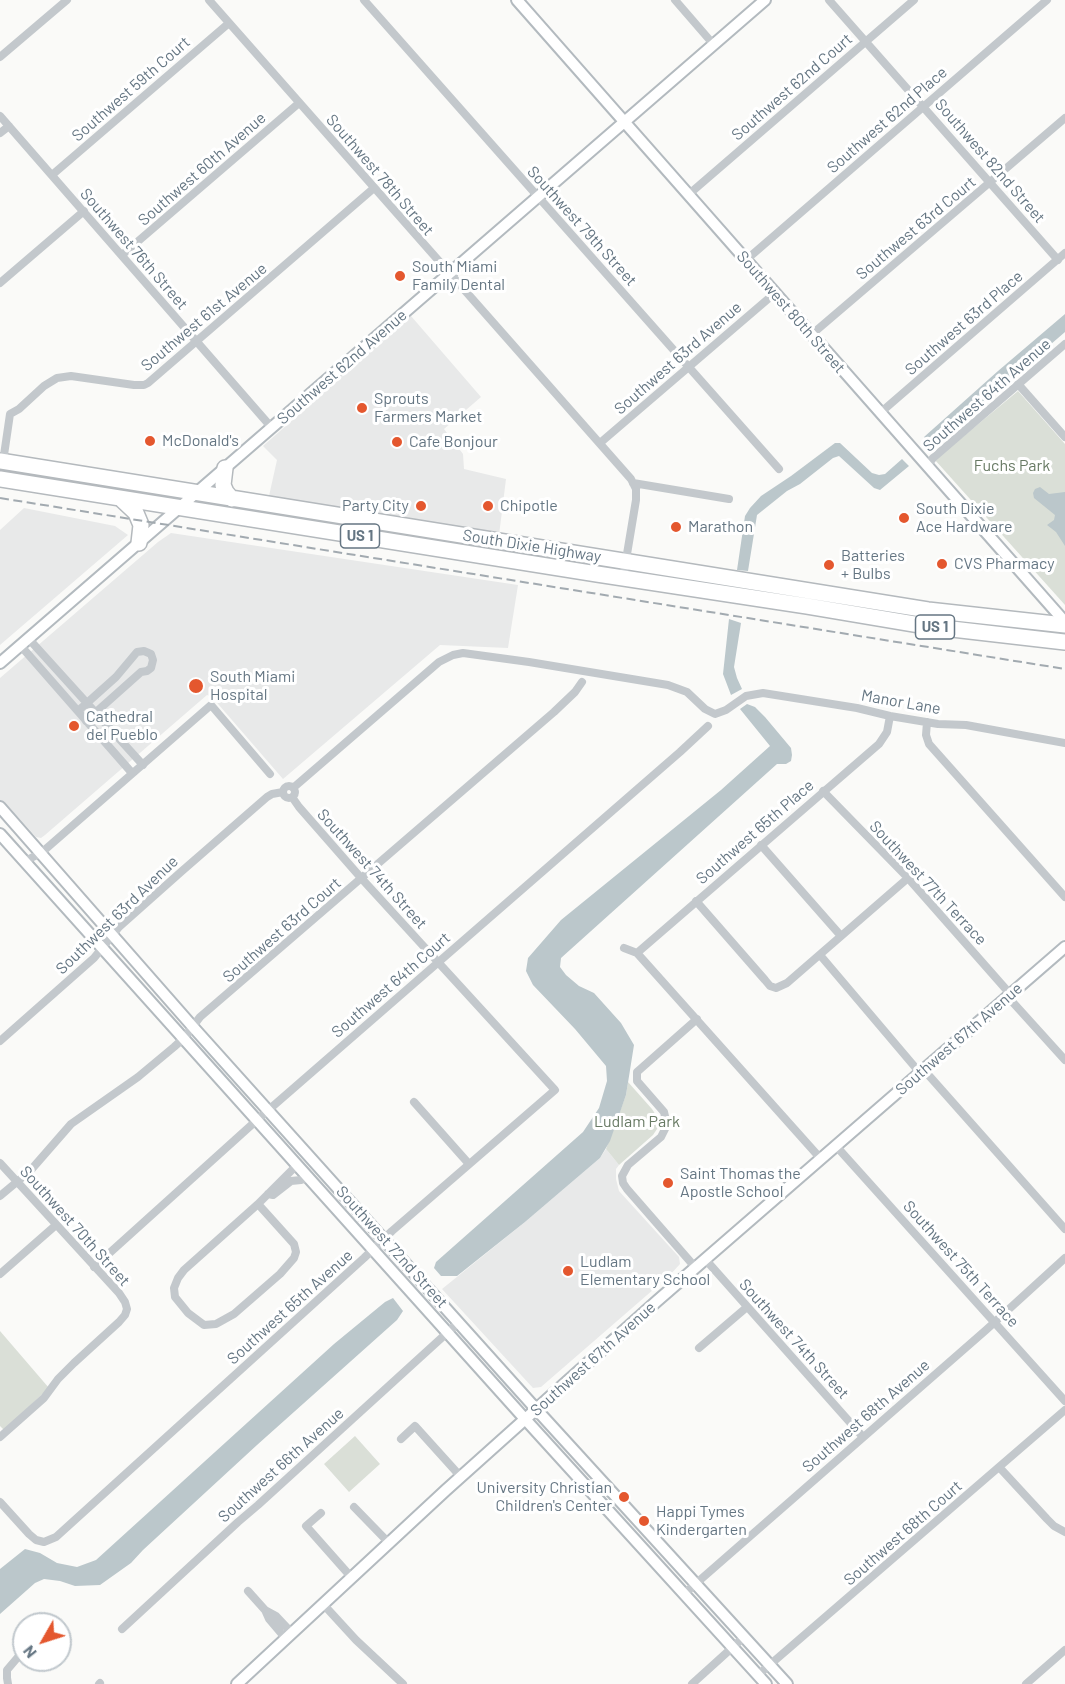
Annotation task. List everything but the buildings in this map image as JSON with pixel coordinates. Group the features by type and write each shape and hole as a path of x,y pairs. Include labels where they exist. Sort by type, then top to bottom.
{"highway":[{"path":"1,462 19,482"},
{"name":"South Dixie Highway","path":"1,462 950,613 1065,624"},
{"path":"225,468 223,485 232,499"},
{"name":"South Dixie Highway","path":"0,479 947,629 1065,642"},
{"path":"120,498 136,513 141,525 139,543"},
{"path":"807,606 818,602 850,607 861,599"}],"main road":[{"name":"Southwest 80th Street","path":"517,0 1065,624"},
{"name":"Southwest 62nd Avenue","path":"0,663 765,0"},
{"name":"Southwest 72nd Street","path":"0,807 193,1027 787,1684"},
{"name":"Southwest 72nd Street","path":"0,834 762,1680"},
{"name":"Southwest 67th Avenue","path":"240,1683 461,1477 695,1267 1065,947"}],"street":[{"path":"0,57 67,0"},
{"name":"Southwest 78th Street","path":"209,0 633,483"},
{"name":"Southwest 79th Street","path":"364,0 779,469"},
{"path":"675,0 714,45"},
{"name":"Southwest 82nd Street","path":"829,0 1058,260"},
{"name":"Southwest 62nd Court","path":"688,195 914,0"},
{"name":"Southwest 62nd Place","path":"746,260 1047,0"},
{"name":"Southwest 59th Court","path":"52,175 229,23"},
{"name":"Southwest 60th Avenue","path":"122,255 299,103"},
{"name":"Southwest 76th Street","path":"0,116 272,428"},
{"name":"Southwest 63rd Court","path":"811,335 1065,118"},
{"path":"0,133 9,126"},
{"name":"Southwest 61st Avenue","path":"10,414 51,381 63,377 83,377 144,385 374,188"},
{"path":"0,283 84,211"},
{"name":"Southwest 63rd Place","path":"880,413 1065,253"},
{"name":"Southwest 63rd Avenue","path":"600,443 775,293"},
{"name":"Southwest 64th Avenue","path":"927,466 933,458 1065,344"},
{"path":"1018,384 1065,437"},
{"path":"0,412 10,414 1,462"},
{"path":"623,578 636,500 633,483 729,499"},
{"path":"24,642 87,703 143,765"},
{"path":"24,642 86,721 132,773"},
{"path":"78,711 116,677 134,654 142,650 151,654 152,666 147,671 141,672 86,721"},
{"name":"Manor Lane","path":"292,792 436,665 453,655 471,653 672,686 687,692 713,714 723,712 748,695 764,693 890,716 966,725 1065,743"},
{"path":"132,658 133,666 141,672"},
{"name":"Southwest 63rd Court","path":"0,1196 36,1164 71,1124 144,1072 184,1038 200,1017 554,712 582,682"},
{"path":"25,861 41,853 211,705 270,774"},
{"name":"Southwest 65th Place","path":"637,953 882,741 887,732 890,716"},
{"path":"927,722 926,735 929,744 1065,897"},
{"name":"Southwest 64th Court","path":"94,1267 268,1110 686,748 708,726"},
{"name":"Southwest 77th Terrace","path":"823,791 908,878 1065,1060"},
{"name":"Southwest 63rd Avenue","path":"0,1041 94,958 119,927 142,906 264,800 272,794 283,792 286,797 292,792"},
{"name":"Southwest 74th Street","path":"292,792 299,807 362,879 555,1090"},
{"path":"761,846 841,936"},
{"path":"696,902 765,981 776,988 787,983 908,878"},
{"path":"624,948 637,953 821,1159"},
{"path":"820,955 922,1072 1065,1229"},
{"path":"695,1267 627,1189 622,1174 631,1162 661,1137 667,1125 664,1112 639,1083 637,1074 697,1019"},
{"name":"Southwest 65th Avenue","path":"3,1512 32,1537 44,1542 59,1535 384,1239 555,1090"},
{"path":"414,1102 469,1164"},
{"name":"Southwest 75th Terrace","path":"836,1146 1065,1401"},
{"name":"Southwest 70th Street","path":"0,1162 122,1298 127,1309 125,1315 115,1326 58,1379 44,1398 0,1437"},
{"path":"258,1203 294,1244 296,1252 294,1258 280,1274 228,1319 211,1325 200,1323 175,1297 174,1288 177,1278 297,1165"},
{"path":"268,1194 273,1195 291,1181 309,1177"},
{"path":"0,1274 56,1225"},
{"name":"Southwest 68th Avenue","path":"684,1594 1065,1258"},
{"name":"Southwest 74th Street","path":"705,1259 863,1437"},
{"path":"699,1348 747,1307"},
{"name":"Southwest 66th Avenue","path":"122,1629 459,1322"},
{"name":"Southwest 68th Court","path":"762,1680 770,1665 1065,1410"},
{"path":"401,1439 415,1426 461,1477"},
{"path":"999,1467 1051,1523 1065,1532"},
{"path":"0,1502 3,1512"},
{"path":"354,1507 389,1543"},
{"path":"321,1513 306,1526 352,1578"},
{"path":"248,1591 265,1610 268,1619 289,1636"},
{"path":"323,1605 356,1640 404,1684"},
{"path":"692,1684 744,1637"},
{"path":"1026,1684 1065,1650"},
{"path":"8,1684 7,1670 12,1664"}],"shaded area":[{"path":"1065,314 1065,332 933,446 924,437 998,371"},
{"path":"411,316 481,397 444,429 463,454 464,469 506,479 499,535 269,496 277,460 263,446"},
{"path":"835,443 840,443 872,473 885,474 902,459 909,466 880,490 874,488 839,456 833,458 757,515 748,571 737,570 745,516 750,508 761,496"},
{"path":"1040,487 1049,494 1065,492 1065,546 1056,532 1047,525 1054,520 1055,515 1034,498 1035,489"},
{"path":"24,508 115,526 128,535 0,645 0,530"},
{"name":"South Miami Hospital","path":"171,533 518,585 508,648 440,645 283,779 212,697 207,695 45,835 41,838 36,837 7,805 0,811 0,678"},
{"path":"729,619 741,623 734,667 742,689 731,695 723,674"},
{"path":"747,704 755,707 765,717 791,748 791,761 786,764 777,764 561,958 560,967 566,975 579,986 594,993 621,1023 634,1045 626,1095 610,1141 600,1158 525,1222 457,1276 441,1276 434,1268 436,1262 583,1132 599,1108 607,1081 606,1066 533,985 526,971 528,958 561,920 721,790 770,746 740,709"},
{"name":"Ludlam Elementary School","path":"606,1149 619,1165 616,1169 616,1179 619,1191 679,1257 680,1264 541,1387 533,1388 442,1289 600,1158"},
{"path":"393,1298 403,1311 397,1320 257,1445 131,1563 100,1585 75,1586 44,1579 35,1583 0,1614 0,1569 25,1549 40,1553 57,1563 77,1567 96,1560 334,1344"}],"green space":[{"name":"Fuchs Park","path":"1018,391 1065,444 1065,605 935,460"},
{"name":"Ludlam Park","path":"628,1082 661,1123 653,1135 619,1165 606,1149 626,1095"},
{"path":"0,1331 49,1388 4,1430 0,1426"},
{"path":"355,1436 380,1464 349,1492 324,1464"}],"railway":[{"path":"0,498 1065,669"}],"place":[{"name":"South Miami Family Dental","path":"400,276"},
{"name":"Sprouts Farmers Market","path":"362,408"},
{"name":"McDonald's","path":"150,441"},
{"name":"Cafe Bonjour","path":"397,442"},
{"name":"Party City","path":"421,506"},
{"name":"Chipotle","path":"488,506"},
{"name":"South Dixie Ace Hardware","path":"904,518"},
{"name":"Marathon","path":"676,527"},
{"name":"CVS Pharmacy","path":"942,564"},
{"name":"Batteries + Bulbs","path":"829,565"},
{"name":"South Miami Hospital","path":"196,686"},
{"name":"Cathedral del Pueblo","path":"74,726"},
{"name":"Saint Thomas the Apostle School","path":"668,1183"},
{"name":"Ludlam Elementary School","path":"568,1271"},
{"name":"University Christian Children's Center","path":"624,1497"},
{"name":"Happi Tymes Kindergarten","path":"644,1521"}]}
